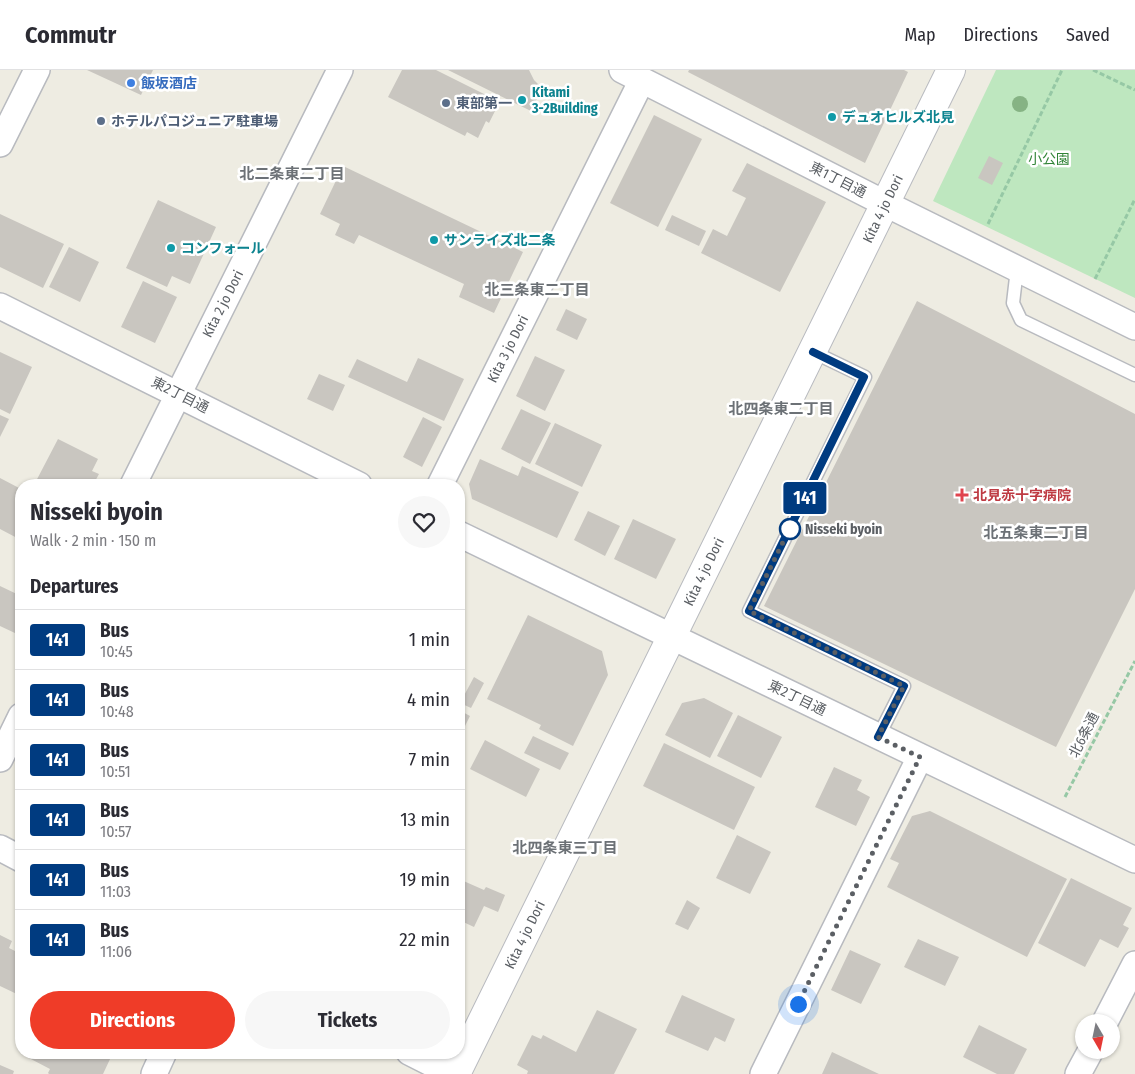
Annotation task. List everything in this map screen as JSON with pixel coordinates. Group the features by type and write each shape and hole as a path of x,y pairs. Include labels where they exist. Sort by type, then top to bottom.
{"street":[{"path":"0,144 36,70"},
{"name":"Kita 2 jo Dori","path":"136,479 340,70"},
{"name":"Kita 4 jo Dori","path":"465,1056 951,70"},
{"name":"東1丁目通","path":"632,75 886,204 1135,327"},
{"name":"Kita 3 jo Dori","path":"443,479 632,75"},
{"name":"東2丁目通","path":"0,306 347,479"},
{"name":"東2丁目通","path":"465,537 1135,860"},
{"path":"0,759 15,728"},
{"path":"763,1074 920,757"},
{"path":"0,848 15,856"},
{"path":"1109,1014 1135,964"},
{"path":"154,1074 161,1059"},
{"path":"423,1059 452,1074"},
{"name":"Kita 4 jo Dori","path":"456,1074 463,1059"},
{"path":"1078,1074 1086,1059"}],"lane":[{"path":"1017,269 1013,303 1022,320 1135,375"},
{"path":"813,352 864,377 749,611 904,686 878,737"}],"path":[{"path":"987,227 1062,70"},
{"path":"1093,70 1135,90"},
{"path":"1095,279 1135,199"},
{"name":"北6条通","path":"1054,820 1135,661"}],"green space":[{"name":"小公園","path":"996,70 1135,70 1135,298 933,201"}],"building":[{"name":"飯坂酒店","path":"87,70 153,70 141,95"},
{"name":"東部第一","path":"402,70 436,70 494,99 490,106 496,109 489,123 486,121 478,138 467,132 465,136 388,97"},
{"name":"Kitami 3-2Building","path":"448,70 529,70 534,80 542,88 531,111"},
{"name":"デュオヒルズ北見","path":"689,70 904,70 908,72 865,163 688,72"},
{"path":"654,115 702,139 658,227 610,203"},
{"path":"989,156 1003,163 992,185 978,178"},
{"path":"747,163 826,202 780,292 701,253 713,229 727,236 746,198 732,191"},
{"name":"サンライズ北二条","path":"343,166 523,252 494,313 459,297 464,284 359,235 354,244 335,235 340,224 320,214"},
{"name":"コンフォール","path":"158,200 216,227 190,284 172,276 167,287 126,268"},
{"path":"0,214 64,244 43,288 0,267"},
{"path":"672,215 706,231 699,246 665,230"},
{"path":"69,247 99,262 80,302 49,287"},
{"path":"143,281 177,297 155,343 121,327"},
{"name":"北見赤十字病院","path":"917,301 1135,414 1135,589 1056,747 764,606"},
{"path":"566,309 587,319 577,340 556,330"},
{"path":"0,352 32,367 10,414 0,409"},
{"path":"535,356 565,370 545,411 516,396"},
{"path":"418,358 464,379 444,421 348,377 357,359 407,382"},
{"path":"319,374 345,385 333,411 307,399"},
{"path":"521,409 551,423 530,464 501,449"},
{"path":"0,415 9,419 0,437"},
{"path":"423,417 442,427 422,467 403,457"},
{"path":"555,423 602,445 582,487 535,464"},
{"path":"58,439 98,459 92,471 99,474 96,479 37,479"},
{"path":"480,459 518,476 522,466 579,492 557,538 472,499 469,484"},
{"path":"0,478 15,486 15,537 0,529"},
{"path":"588,511 620,526 605,556 574,540"},
{"path":"633,519 676,539 656,579 614,559"},
{"path":"0,586 15,593 15,633 0,626"},
{"path":"528,615 602,651 608,675 573,746 539,729 541,725 487,699"},
{"path":"474,677 484,683 471,708 465,705 465,694"},
{"path":"704,698 733,713 710,758 665,735 682,703"},
{"path":"465,713 470,716 465,726"},
{"path":"738,715 782,737 761,778 717,756"},
{"path":"533,736 569,753 560,770 524,753"},
{"path":"485,740 540,769 526,797 470,769"},
{"path":"664,743 755,787 734,830 643,786"},
{"path":"834,767 862,780 857,790 870,797 856,826 815,807"},
{"path":"930,811 1067,879 1027,957 887,887 899,863 890,859 912,816"},
{"path":"737,835 771,852 750,894 716,878"},
{"path":"1071,878 1132,908 1123,925 1129,928 1118,948 1100,939 1085,967 1038,943"},
{"path":"465,882 484,890 486,887 505,895 498,912 484,906 474,927 465,923"},
{"path":"687,900 700,908 688,930 675,924"},
{"path":"0,935 12,941 9,948 15,951 15,993 0,986"},
{"path":"918,939 959,957 945,986 904,967"},
{"path":"850,950 881,964 861,1004 831,990"},
{"path":"682,995 735,1019 725,1042 715,1037 708,1051 665,1032"},
{"path":"597,1010 637,1029 614,1074 527,1074 528,1071 517,1065 532,1035 541,1039 543,1035 576,1052"},
{"path":"979,1025 1027,1049 1014,1074 997,1074 963,1057"},
{"path":"832,1052 879,1074 822,1074"},
{"path":"31,1059 110,1059 103,1074 49,1074 50,1069"},
{"path":"0,1065 14,1071 13,1074 0,1074"}],"bus line":[{"name":"141","path":"813,352 864,377 749,611 904,686 878,737"}],"place":[{"name":"飯坂酒店","path":"131,83"},
{"name":"Kitami 3-2Building","path":"522,100"},
{"name":"東部第一","path":"446,103"},
{"name":"デュオヒルズ北見","path":"832,117"},
{"name":"ホテルパコジュニア駐車場","path":"101,121"},
{"name":"サンライズ北二条","path":"434,240"},
{"name":"コンフォール","path":"171,248"},
{"name":"北見赤十字病院","path":"962,495"},
{"name":"Nisseki byoin","path":"790,529"}],"district":[{"name":"北二条東二丁目","path":"292,174"},
{"name":"北三条東二丁目","path":"537,290"},
{"name":"北四条東二丁目","path":"781,409"},
{"name":"北五条東二丁目","path":"1036,533"},
{"name":"北四条東三丁目","path":"565,848"}],"route":[{"path":"790,529 749,611 904,686 878,737 920,757 798,1004"}]}
